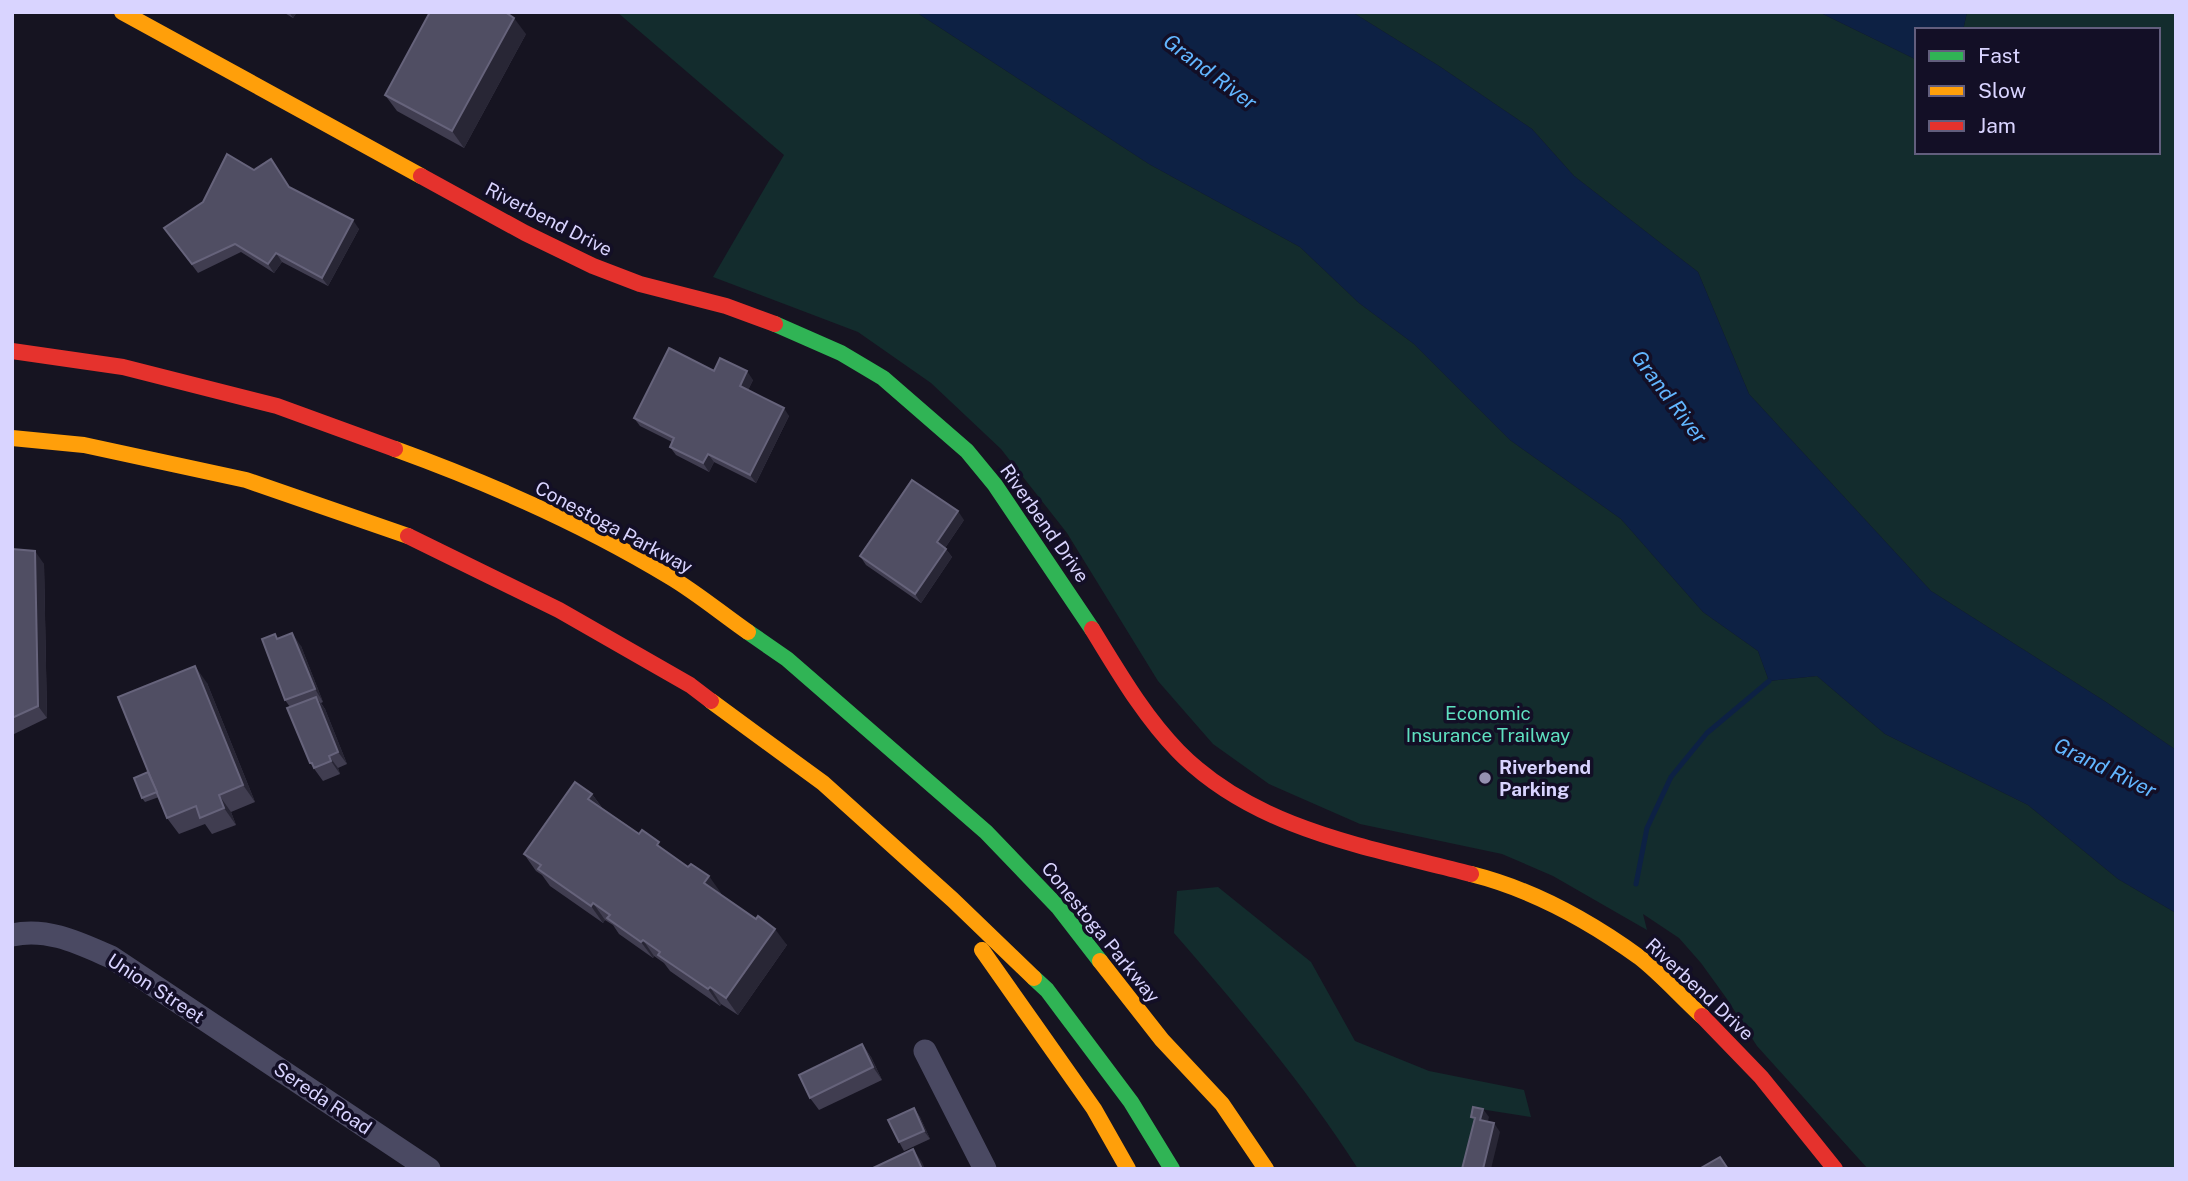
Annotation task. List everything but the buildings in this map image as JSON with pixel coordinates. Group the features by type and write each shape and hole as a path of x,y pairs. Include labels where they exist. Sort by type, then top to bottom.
{"main road":[{"name":"Riverbend Drive","path":"122,12 524,233 640,285 726,306 793,331 841,353 883,378 967,451 995,485 1147,713 1179,751 1219,786 1267,814 1315,833 1503,882 1559,907 1640,958 1720,1033 1761,1077 1835,1169"},
{"name":"Conestoga Parkway","path":"12,351 123,367 277,406 428,461 564,520 670,577 788,659 986,832 1059,908 1162,1040 1222,1104 1266,1169"},
{"path":"12,438 84,444 246,480 411,537 559,610 691,685 823,783 953,900 1047,990 1131,1102 1171,1169"},
{"path":"953,900 987,960 1094,1109 1128,1169"},
{"name":"Conestoga Parkway","path":"1162,1040 1196,1099"}],"street":[{"name":"Union Street","path":"12,935 22,933 61,936 111,957 218,1028"},
{"name":"Sereda Road","path":"218,1028 429,1169"},
{"path":"925,1051 985,1169"}],"green space":[{"name":"Economic Insurance Trailway","path":"617,12 916,12 1149,164 1300,247 1359,303 1414,344 1510,440 1621,519 1703,612 1758,651 1769,681 1817,676 1885,734 2028,805 2118,879 2176,913 2176,1169 1868,1169 1757,1046 1701,963 1679,938 1643,914 1647,930 1553,876 1502,854 1360,824 1269,784 1213,744 1158,681 1067,533 1001,449 931,383 858,332 713,277 784,155"},
{"path":"1352,12 1821,13 1915,59 1915,154 2160,154 2160,28 1963,28 1967,12 2176,12 2176,750 2106,702 1931,591 1749,394 1698,272 1574,176 1532,129 1439,66"},
{"path":"1218,887 1311,962 1355,1041 1429,1071 1524,1090 1531,1117 1480,1109 1462,1169 1358,1169 1293,1077 1247,1018 1174,933 1177,891"}],"water":[{"name":"Grand River","path":"916,12 1352,12 1439,66 1532,129 1574,176 1698,272 1749,394 1931,591 2106,702 2176,750 2176,913 2118,879 2028,805 1885,734 1817,676 1769,681 1758,651 1703,612 1621,519 1510,440 1414,344 1359,303 1300,247 1149,164"},
{"path":"1815,12 1967,12 1963,28 1915,28 1915,59"}],"waterway":[{"path":"1636,884 1647,828 1671,777 1707,733 1769,681"}],"traffic: fast":[{"path":"775,324 841,353 883,378 967,451 995,485 1092,629"},
{"path":"748,632 787,659 986,832 1059,908 1100,961"},
{"path":"1034,978 1047,990 1131,1102 1172,1169"}],"traffic: slow":[{"path":"122,12 421,176"},
{"path":"12,438 84,445 246,480 408,536"},
{"path":"395,449 500,491 604,540 680,583 748,632"},
{"path":"711,701 823,783 953,900 1034,978"},
{"path":"1471,874 1537,897 1620,943 1647,964 1702,1016"},
{"path":"982,950 1094,1109 1128,1169"},
{"path":"1100,961 1162,1040 1222,1104 1266,1169"}],"traffic: jam":[{"path":"421,176 525,233 593,266 640,284 726,306 775,324"},
{"path":"12,351 123,367 277,406 395,449"},
{"path":"408,536 559,610 690,685 711,701"},
{"path":"1092,629 1132,692 1165,737 1209,778 1242,800 1315,832 1471,874"},
{"path":"1702,1016 1761,1077 1835,1169"}],"place":[{"name":"Riverbend Parking","path":"1485,778"}]}
